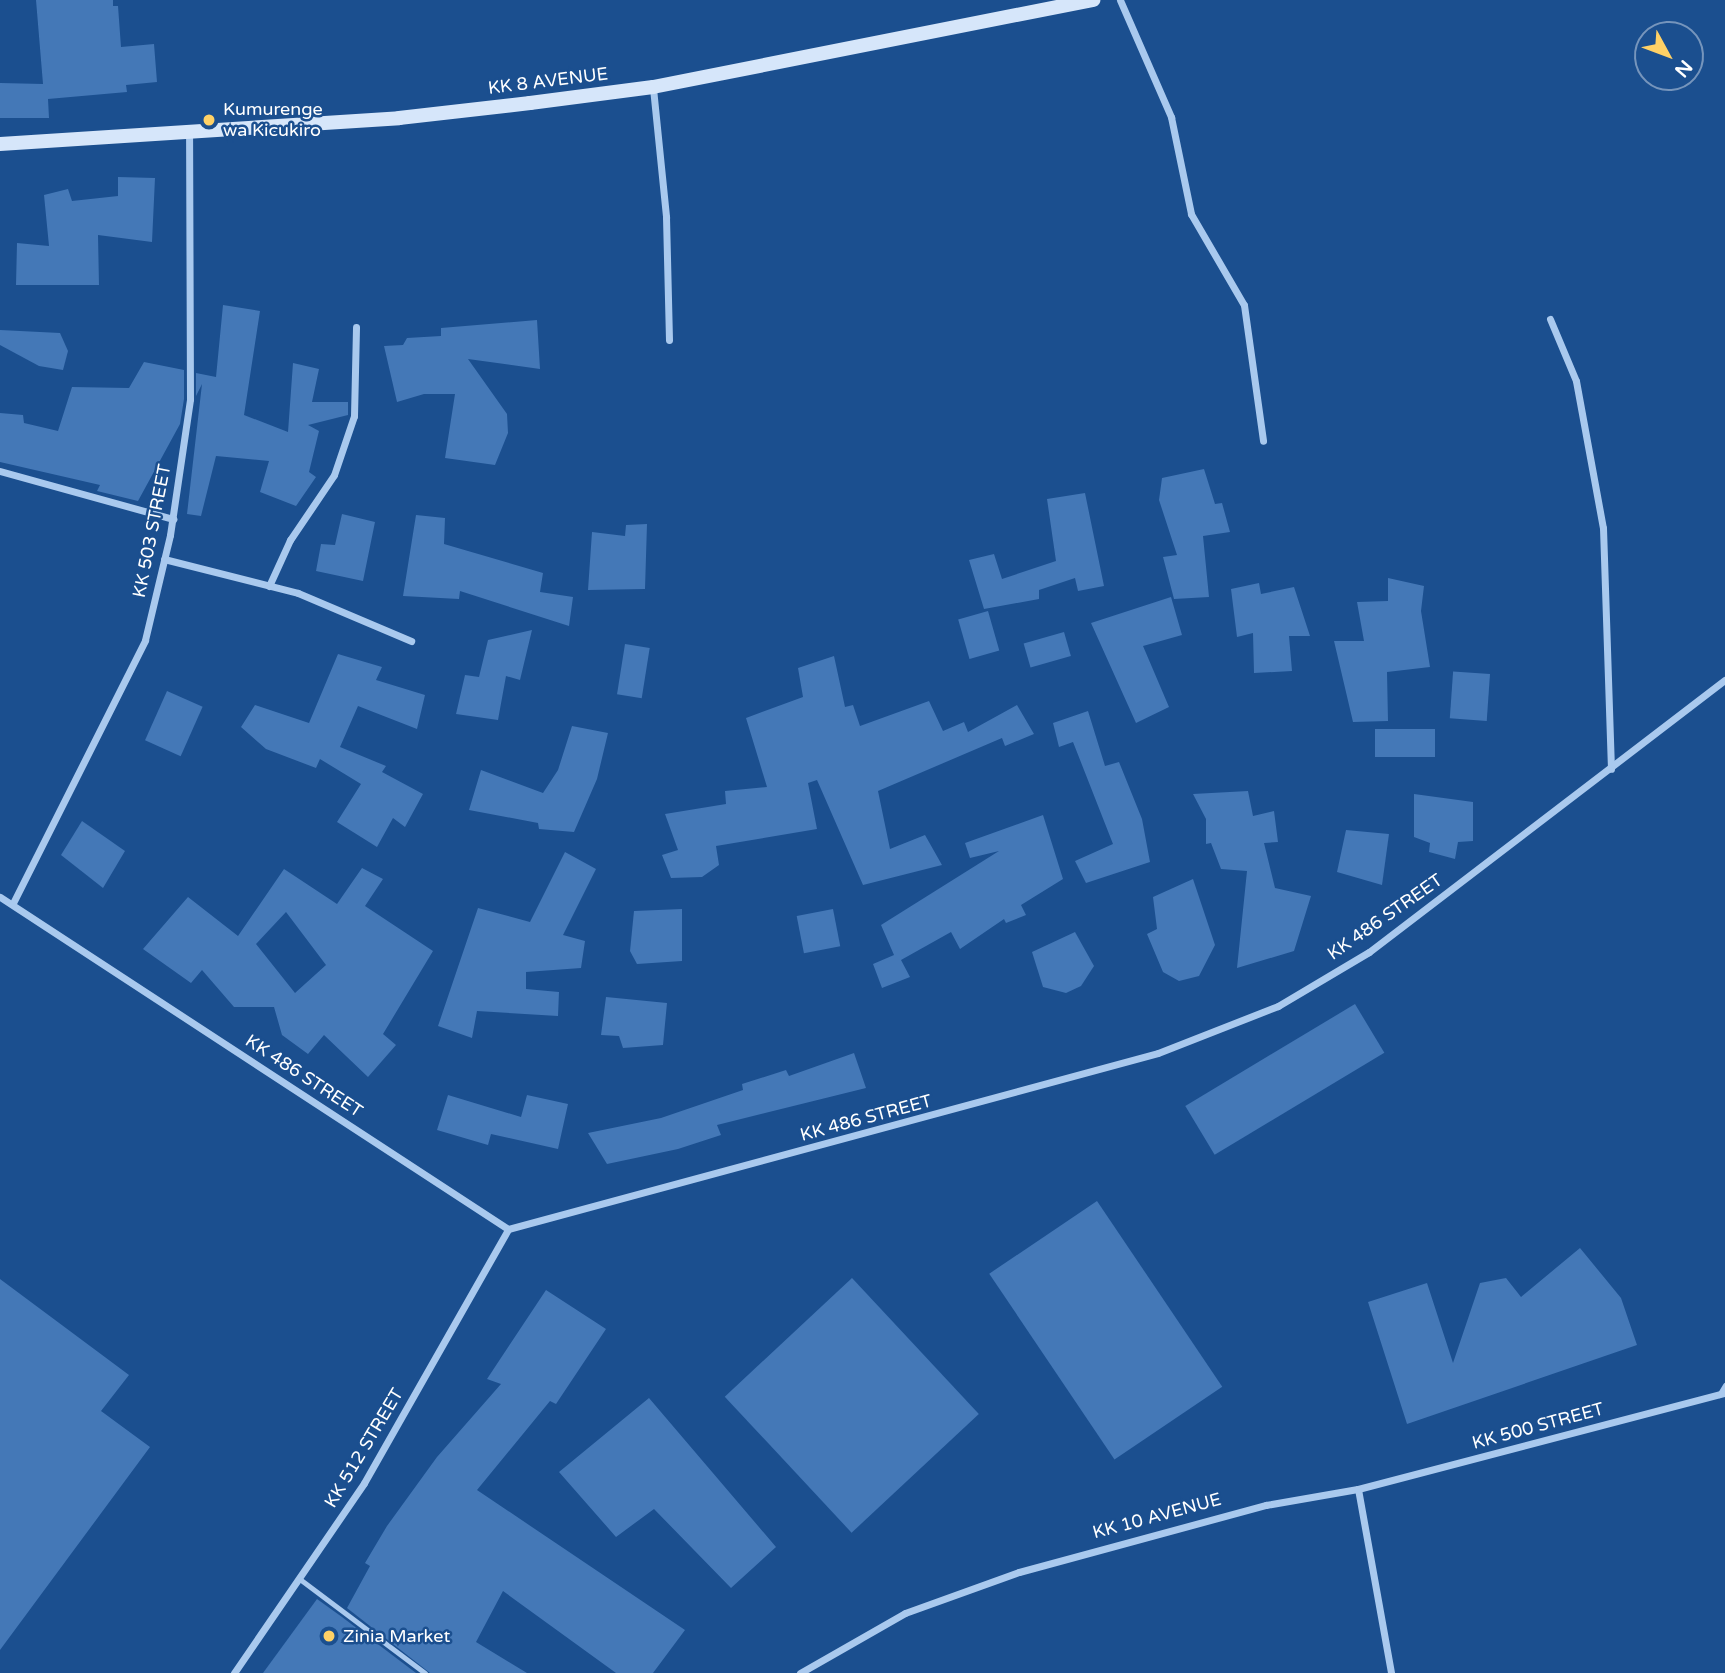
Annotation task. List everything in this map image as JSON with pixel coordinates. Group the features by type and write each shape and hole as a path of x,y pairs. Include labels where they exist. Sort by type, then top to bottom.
{"main road":[{"name":"KK 8 AVENUE","path":"0,144 399,118 653,87 1093,0"}],"street":[{"path":"1120,0 1171,117 1191,214 1244,305 1263,441"},
{"path":"653,87 666,218 669,340"},
{"name":"KK 503 STREET","path":"13,903 71,781 124,688 145,640 164,559 173,519 190,399 188,132"},
{"path":"1550,318 1576,381 1599,503 1611,769"},
{"path":"269,586 290,540 334,475 354,416 356,327"},
{"path":"0,471 173,519"},
{"path":"164,559 269,586 411,641"},
{"name":"KK 486 STREET","path":"0,897 508,1229 1158,1053 1278,1006 1369,952 1725,680"},
{"name":"KK 512 STREET","path":"234,1673 301,1580 364,1483 508,1229"},
{"name":"KK 500 STREET","path":"1358,1489 1722,1394"},
{"path":"1358,1489 1391,1673"},
{"name":"KK 10 AVENUE","path":"800,1673 905,1613 1018,1572 1253,1508 1358,1489"}],"lane":[{"path":"1722,1394 1725,1385"},
{"path":"301,1580 425,1673"}],"building":[{"path":"36,0 113,0 113,6 118,6 121,47 154,44 157,82 126,85 127,92 48,99 49,118 0,118 0,83 43,84"},
{"path":"118,177 155,178 152,242 98,235 99,285 16,285 17,243 49,246 44,195 68,189 72,201 118,196"},
{"path":"223,305 260,311 244,415 288,432 293,363 319,369 312,402 348,402 348,415 308,425 319,431 309,472 316,477 296,506 260,492 269,461 216,456 201,516 187,514 202,384 196,396 196,373 216,377"},
{"path":"537,320 540,369 468,359 507,414 508,433 495,465 445,458 455,394 424,394 397,402 384,346 403,345 407,338 441,336 441,328"},
{"path":"0,330 60,333 68,351 63,370 39,366 0,345"},
{"path":"144,362 184,370 184,399 180,424 138,501 97,491 100,485 0,462 0,413 23,415 24,423 58,431 72,387 129,388"},
{"path":"1204,469 1215,504 1222,503 1230,532 1203,536 1209,597 1174,599 1163,557 1177,555 1159,500 1162,478"},
{"path":"1085,493 1104,586 1078,591 1075,578 1039,590 1039,599 984,609 969,560 994,554 1002,579 1056,561 1047,499"},
{"path":"342,514 375,522 363,581 316,571 321,544 335,545"},
{"path":"416,515 445,518 444,544 543,573 540,592 573,597 569,626 460,591 459,599 403,596"},
{"path":"647,524 645,589 588,590 592,532 625,536 626,525"},
{"path":"1388,578 1424,586 1421,611 1430,667 1387,672 1388,721 1353,722 1334,641 1364,641 1357,602 1388,601"},
{"path":"1259,583 1261,594 1294,587 1310,636 1289,636 1292,671 1254,673 1253,633 1237,637 1231,589"},
{"path":"1171,597 1182,635 1143,646 1169,707 1136,723 1091,623"},
{"path":"988,611 999,650 970,659 958,620"},
{"path":"532,630 520,680 506,676 498,720 456,714 465,675 479,677 488,640"},
{"path":"1064,632 1071,656 1031,668 1024,644"},
{"path":"625,644 650,648 642,698 617,694"},
{"path":"338,654 382,667 376,680 425,695 417,729 358,706 340,747 386,766 382,772 423,794 405,827 393,818 377,847 337,822 361,784 320,759 316,768 266,749 241,727 255,705 309,723"},
{"path":"834,656 845,707 853,705 860,726 929,701 943,731 964,722 968,732 1017,705 1034,734 1005,746 1002,738 878,791 890,849 925,835 942,865 863,885 817,780 808,783 817,829 716,846 719,865 702,877 671,878 662,855 678,850 665,814 726,804 725,791 767,787 746,718 803,697 798,668"},
{"path":"1453,671 1490,674 1487,721 1450,718"},
{"path":"167,691 203,707 181,756 145,740"},
{"path":"1088,711 1105,766 1119,762 1142,819 1150,862 1086,883 1075,861 1113,844 1073,742 1059,747 1053,723"},
{"path":"572,726 608,733 597,779 574,832 539,829 538,823 469,810 481,770 543,793 558,770"},
{"path":"1375,729 1435,729 1435,757 1375,757"},
{"path":"1248,791 1253,816 1274,811 1278,842 1264,843 1275,888 1311,896 1294,951 1237,968 1247,871 1221,869 1211,843 1206,844 1206,819 1193,794"},
{"path":"1414,794 1473,802 1473,841 1458,842 1455,859 1429,852 1430,843 1414,837"},
{"path":"1043,815 1063,879 1021,905 1026,915 1006,923 1004,919 960,949 951,932 901,960 910,977 882,988 873,964 894,955 881,925 999,851 970,858 965,843"},
{"path":"82,821 125,851 103,888 61,855"},
{"path":"1346,830 1389,834 1382,885 1337,872"},
{"path":"565,852 596,869 563,935 585,941 581,968 526,972 526,989 559,992 558,1016 477,1011 472,1038 438,1026 478,908 530,922"},
{"path":"362,868 383,879 365,906 433,951 383,1034 396,1045 368,1077 324,1035 308,1054 282,1035 274,1007 234,1007 202,970 191,983 143,949 188,897 238,936 284,869 337,904","holes":["286,912 326,965 295,993 256,944"]},
{"path":"1193,879 1215,945 1199,976 1179,981 1163,972 1147,934 1157,929 1153,897"},
{"path":"682,909 682,961 637,964 630,951 634,911"},
{"path":"833,909 840,946 804,953 797,916"},
{"path":"1075,932 1094,966 1081,986 1066,993 1043,987 1032,952"},
{"path":"606,997 667,1003 663,1045 623,1048 619,1036 601,1035"},
{"path":"1355,1004 1384,1053 1215,1155 1185,1106"},
{"path":"854,1053 866,1088 717,1125 721,1135 678,1149 607,1164 588,1133 661,1118 743,1090 742,1084 786,1070 789,1076"},
{"path":"448,1095 521,1117 527,1095 568,1104 558,1149 491,1134 488,1145 437,1130"},
{"path":"1097,1201 1222,1387 1114,1459 989,1274"},
{"path":"1580,1248 1621,1298 1637,1345 1407,1424 1368,1302 1427,1283 1453,1363 1480,1283 1506,1278 1521,1297"},
{"path":"852,1278 979,1414 852,1533 725,1397"},
{"path":"0,1279 129,1375 101,1411 150,1447 0,1650"},
{"path":"546,1290 606,1329 556,1404 550,1401 477,1490 685,1630 653,1673 616,1673 503,1591 476,1642 527,1673 430,1673 347,1608 370,1566 365,1563 387,1526 437,1457 501,1384 487,1379"},
{"path":"649,1398 776,1547 731,1588 654,1509 616,1537 559,1472"},
{"name":"Zinia Market","path":"317,1599 342,1617 416,1673 263,1673"}],"place":[{"name":"Kumurenge wa Kicukiro","path":"209,120"},
{"name":"Zinia Market","path":"329,1636"}]}
